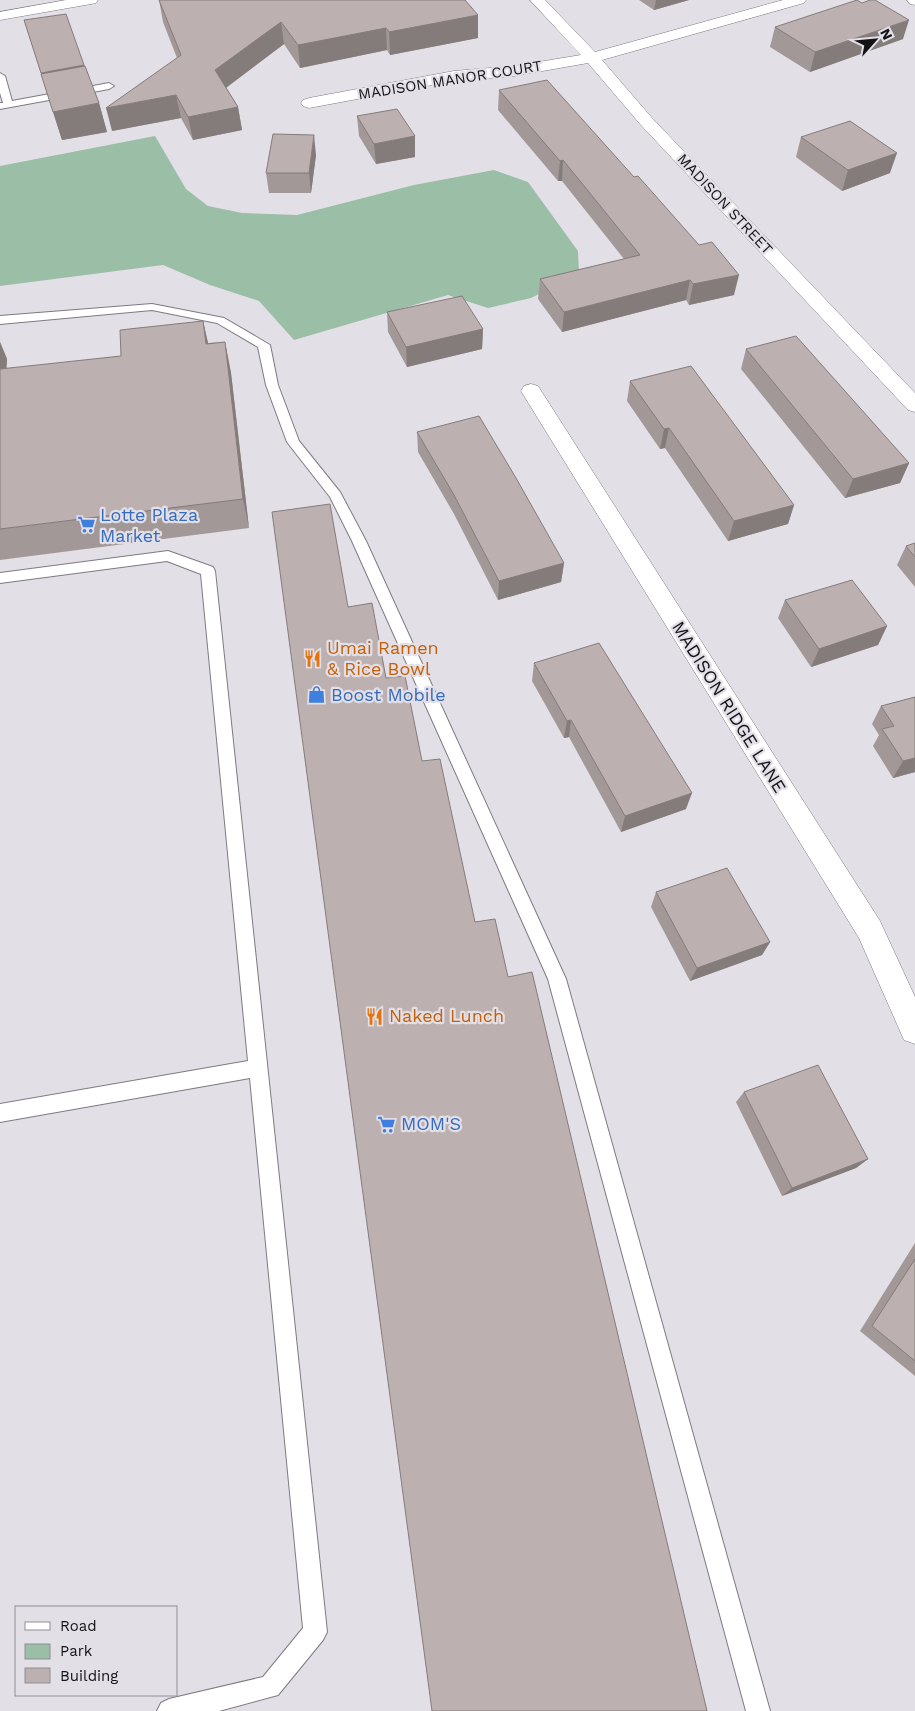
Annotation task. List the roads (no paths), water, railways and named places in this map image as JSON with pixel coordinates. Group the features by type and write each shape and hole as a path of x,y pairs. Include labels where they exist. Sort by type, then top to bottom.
{"street":[{"path":"0,16 91,0"},
{"name":"MADISON STREET","path":"537,0 592,58 653,128 915,405"},
{"name":"MADISON MANOR COURT","path":"309,103 454,76 514,71 592,58 799,0"},
{"name":"MADISON RIDGE LANE","path":"531,391 870,930 915,1030"}],"lane":[{"path":"0,76 4,105 110,86"},
{"path":"0,320 152,307 220,320 264,345 272,385 293,442 336,495 359,541 557,979 758,1711"},
{"path":"0,578 168,556 208,571 314,1632 270,1686 169,1711"},
{"path":"0,1113 257,1068"}],"place":[{"name":"Lotte Plaza Market","path":"86,525"},
{"name":"Umai Ramen & Rice Bowl","path":"313,658"},
{"name":"Boost Mobile","path":"317,695"},
{"name":"Naked Lunch","path":"375,1016"},
{"name":"MOM'S","path":"387,1124"}]}
